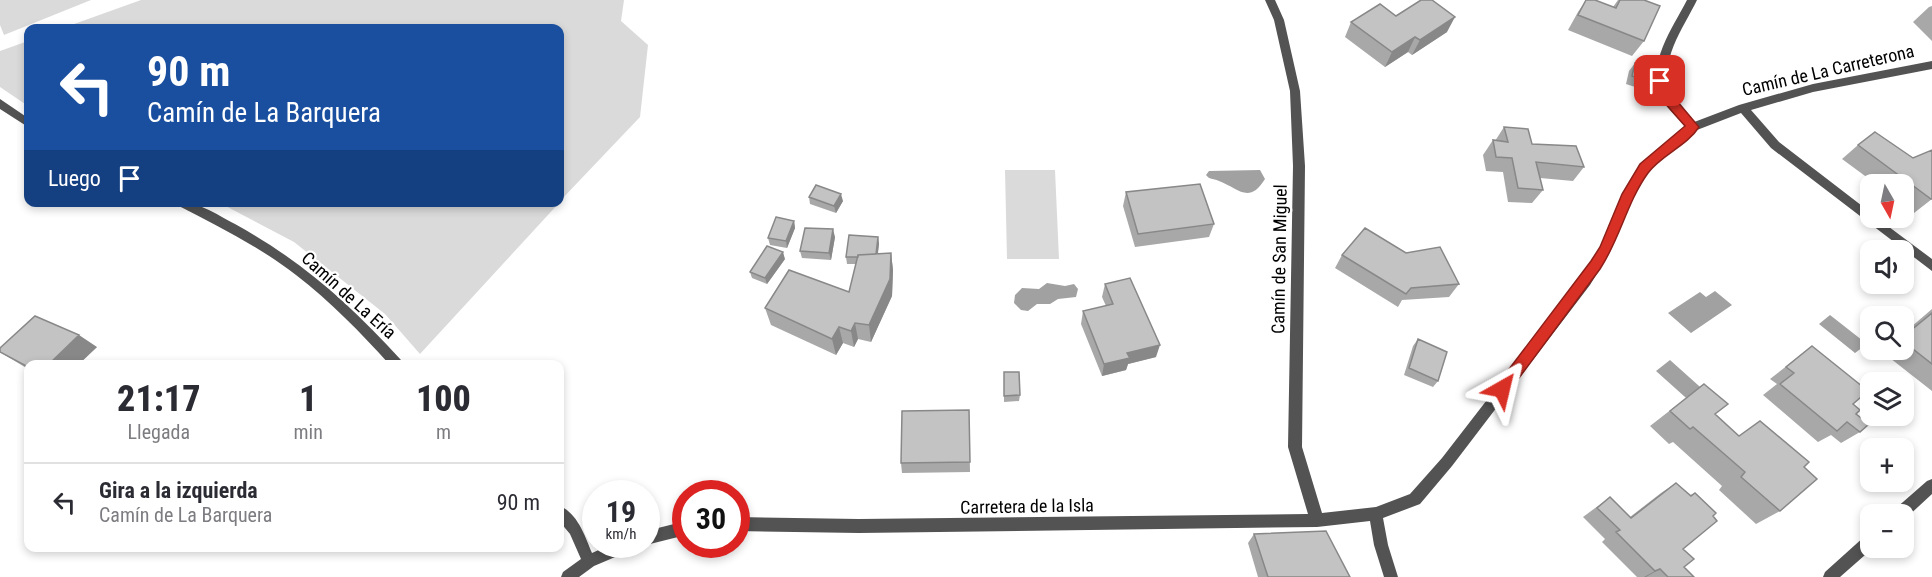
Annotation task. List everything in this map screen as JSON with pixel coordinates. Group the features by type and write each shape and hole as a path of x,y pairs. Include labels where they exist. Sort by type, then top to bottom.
{"street":[{"name":"Camín de San Miguel","path":"1270,0 1279,20 1295,91 1299,166 1295,447 1317,520"},
{"path":"1692,0 1662,64 1660,81 1667,97 1693,127"},
{"name":"Camín de La Carreterona","path":"1317,520 1376,514 1415,499 1447,462 1586,281 1606,249 1628,194 1644,168 1693,127 1743,108 1813,88 1932,65"},
{"path":"0,104 24,120"},
{"path":"1743,108 1775,144 1932,266"},
{"name":"Camín de La Ería","path":"191,207 240,232 301,272 373,338 393,360"},
{"path":"1911,504 1932,485"},
{"path":"1376,514 1381,544 1391,577"},
{"path":"564,517 575,529 589,561"},
{"name":"Carretera de la Isla","path":"750,524 859,526 1317,520"},
{"path":"1830,577 1860,550"},
{"path":"568,577 596,558"}],"shaded area":[{"path":"0,0 91,0 31,24 24,24 24,27 4,35 0,25"},
{"path":"141,0 624,0 621,21 648,45 640,117 564,197 564,24 74,24"},
{"path":"24,42 24,103 0,87 0,51"},
{"path":"1005,170 1055,170 1059,259 1007,259"},
{"path":"1260,170 1265,179 1259,187 1248,193 1206,175 1209,171"},
{"path":"228,207 555,207 420,354 385,314 294,242"},
{"path":"1047,283 1065,286 1074,284 1078,289 1076,297 1058,299 1050,304 1037,304 1028,311 1021,310 1014,303 1015,295 1022,288 1039,289"},
{"path":"1715,291 1732,305 1691,333 1668,313 1700,292 1706,297"},
{"path":"1830,315 1860,339 1860,349 1855,353 1819,324"},
{"path":"1670,360 1718,403 1704,414 1656,371"}],"building":[{"path":"1421,0 1432,0 1455,17 1420,40 1415,37 1392,52 1351,22 1380,4 1396,16"},
{"path":"1586,0 1595,0 1616,8 1620,0 1644,0 1660,6 1644,41 1578,15"},
{"path":"1644,59 1653,62 1650,82 1632,76 1635,63 1643,65"},
{"path":"1504,127 1528,129 1532,144 1576,146 1584,167 1536,162 1543,190 1518,188 1512,158 1496,157 1493,140 1508,142"},
{"path":"1875,132 1913,158 1932,150 1932,199 1914,186 1914,174 1897,174 1858,145"},
{"path":"1200,184 1214,224 1138,234 1126,192"},
{"path":"816,185 841,194 834,206 809,197"},
{"path":"776,217 794,221 786,241 768,238"},
{"path":"805,228 833,229 829,253 800,251"},
{"path":"1365,228 1406,253 1440,247 1459,284 1411,288 1406,294 1342,255"},
{"path":"849,235 878,237 876,254 846,257"},
{"path":"767,246 783,252 765,278 750,272"},
{"path":"891,253 890,279 869,325 855,323 851,331 839,327 832,339 765,308 789,270 849,292 858,255"},
{"path":"1130,278 1160,345 1127,353 1130,358 1104,364 1083,311 1113,304 1105,284"},
{"path":"1932,313 1932,364 1914,350 1914,328"},
{"path":"35,316 79,335 53,360 24,360 24,365 0,352 0,348"},
{"path":"1418,339 1447,352 1438,381 1409,368"},
{"path":"1812,346 1860,385 1860,398 1853,404 1860,410 1856,414 1860,417 1860,426 1867,426 1860,432 1847,422 1837,431 1780,384 1794,373 1786,367"},
{"path":"1004,372 1019,372 1020,395 1004,396"},
{"path":"1704,384 1728,404 1715,414 1739,436 1760,421 1809,462 1804,467 1817,479 1780,511 1741,477 1745,472 1693,427 1690,429 1670,411"},
{"path":"969,410 970,462 901,463 902,411"},
{"path":"1676,483 1691,496 1695,493 1716,513 1713,516 1717,521 1683,549 1694,559 1684,567 1694,577 1668,577 1660,569 1655,571 1616,532 1620,530 1597,508 1610,497 1631,518"},
{"path":"1326,531 1350,577 1268,577 1254,534"}],"route":[{"path":"1502,389 1586,281 1606,249 1628,194 1644,168 1693,127 1667,97 1660,81"}]}
